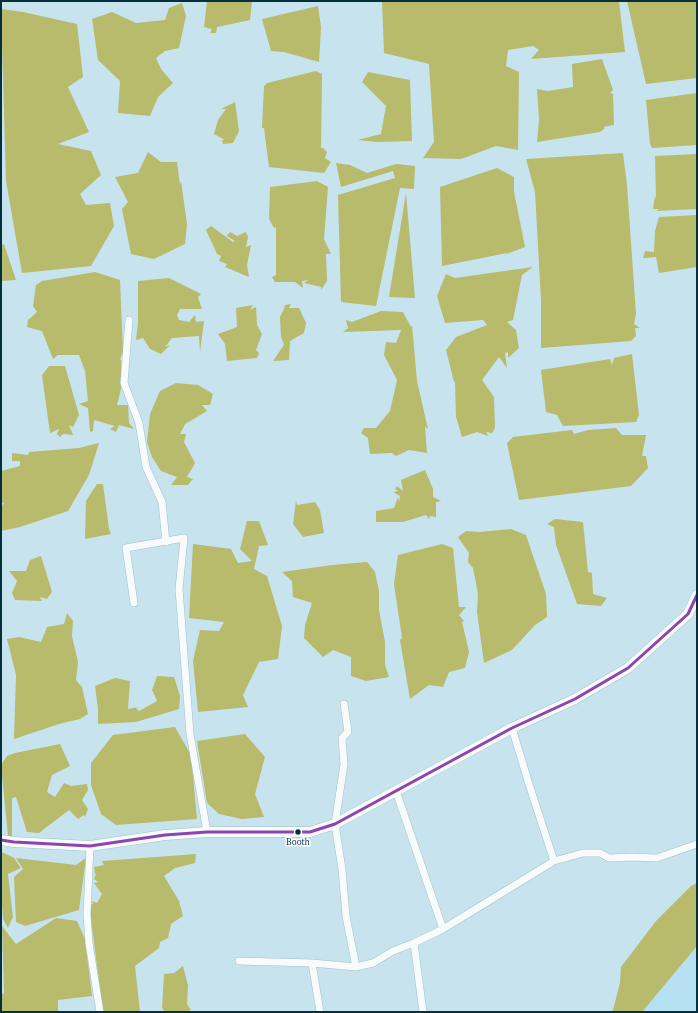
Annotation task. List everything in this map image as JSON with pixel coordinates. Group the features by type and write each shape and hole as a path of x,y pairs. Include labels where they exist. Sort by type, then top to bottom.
{"main road":[{"path":"6,841 90,846 165,835 206,832 310,832 335,824 512,728 575,699 628,668 688,614 697,595"}],"street":[{"path":"129,320 124,383 138,423 146,467 162,502 166,542"},
{"path":"134,603 126,548 184,538 179,589 190,734 206,832"},
{"path":"344,704 348,732 342,738 344,764 335,824 342,869 346,916 356,967"},
{"path":"512,728 554,861"},
{"path":"396,792 443,929"},
{"path":"239,961 312,963 356,967 373,963 393,951 443,929 554,861 583,853 600,853 609,858 657,858 697,844"},
{"path":"90,846 87,915 89,943 100,1012"},
{"path":"414,943 423,1012"},
{"path":"312,963 320,1012"}],"shaded area":[{"path":"207,1 252,1 250,20 217,27 216,33 210,33 212,29 204,27"},
{"path":"382,1 619,1 625,52 531,59 539,50 533,46 508,50 506,66 519,72 518,150 496,146 461,159 423,158 434,142 429,64 384,53"},
{"path":"627,1 697,1 697,78 646,84"},
{"path":"182,3 186,16 179,48 165,51 156,58 161,69 173,83 158,97 150,116 118,113 120,81 98,60 92,19 112,12 136,23 165,20 169,8"},
{"path":"318,6 321,27 319,62 284,52 271,51 262,19"},
{"path":"1,9 23,12 77,24 83,77 68,87 89,132 58,144 91,151 101,175 80,194 86,205 110,203 114,226 91,266 22,273 6,181"},
{"path":"602,59 613,90 610,93 613,94 614,125 603,127 605,128 600,132 537,142 539,120 537,89 548,91 573,87 572,64"},
{"path":"316,71 322,74 321,148 327,152 325,158 331,162 324,173 269,167 264,128 262,128 264,86 267,83"},
{"path":"368,72 410,80 412,141 378,142 358,140 381,134 386,106 362,82"},
{"path":"697,93 697,145 652,148 650,144 646,100"},
{"path":"235,102 239,131 233,143 223,144 222,140 225,140 214,134 218,120 226,109 221,109"},
{"path":"148,152 161,162 177,162 187,224 185,244 154,259 131,254 122,209 128,202 115,177 138,173"},
{"path":"623,153 627,185 636,314 634,324 640,328 635,328 636,336 631,341 541,348 541,300 535,192 526,159"},
{"path":"697,154 697,209 656,211 659,209 653,209 655,196 656,199 655,156"},
{"path":"336,163 350,165 367,173 396,164 415,166 414,189 400,188 376,306 341,302 338,195 395,178 393,171 341,187"},
{"path":"497,168 514,177 514,192 525,247 504,255 507,253 442,266 440,187"},
{"path":"317,181 328,187 324,239 331,254 326,254 327,281 321,290 321,287 304,283 308,280 302,281 303,288 295,282 275,282 272,277 276,275 276,227 274,228 269,219 270,187"},
{"path":"406,193 415,298 389,297"},
{"path":"697,215 697,267 659,273 656,257 643,258 645,251 654,252 655,231 659,217"},
{"path":"211,226 233,242 235,241 227,236 230,232 237,236 246,232 248,237 246,247 251,245 247,265 249,277 225,267 227,264 219,261 221,256 217,254 206,230"},
{"path":"4,244 16,280 1,281 1,246"},
{"path":"533,267 522,275 513,320 507,322 516,330 519,348 508,358 508,352 505,353 507,368 499,357 482,380 494,397 495,428 492,433 486,432 488,436 477,432 462,437 456,417 455,381 454,382 446,350 456,337 487,325 483,320 445,323 437,296 446,274 455,278"},
{"path":"95,272 120,280 123,352 120,359 121,389 117,405 128,405 129,423 134,429 119,425 116,432 110,429 115,426 94,420 93,431 90,432 88,408 79,404 88,401 85,371 79,355 58,355 53,359 42,331 27,327 28,320 37,312 33,306 36,285 42,281"},
{"path":"169,278 201,294 198,297 202,309 180,309 177,315 179,320 189,322 195,315 196,322 204,321 200,352 199,336 172,338 165,347 170,345 161,354 150,349 143,338 136,340 138,323 138,281"},
{"path":"291,304 289,308 299,308 306,323 304,333 290,341 289,360 273,361 284,345 281,337 280,317 285,305"},
{"path":"253,305 250,310 256,307 257,325 262,334 256,350 259,353 257,358 227,361 225,344 218,334 237,327 236,308"},
{"path":"381,311 403,312 411,327 412,325 417,381 428,429 425,427 427,453 409,450 396,456 392,453 370,454 368,438 361,433 364,428 376,428 390,411 397,380 384,355 386,342 396,343 401,330 343,332 348,328 346,320 352,322"},
{"path":"632,354 639,415 636,422 563,426 557,415 546,412 541,370 610,359 612,365 614,358"},
{"path":"49,366 65,366 79,415 73,427 69,425 73,435 63,434 60,437 57,434 59,429 50,433 42,375"},
{"path":"176,383 198,385 213,394 210,405 202,405 207,411 185,424 180,434 186,434 184,442 195,463 187,477 193,479 188,485 171,485 177,477 161,471 152,457 147,442 150,414 160,391"},
{"path":"616,428 622,435 646,435 642,456 646,456 648,468 631,486 519,500 507,443 513,437 572,430 574,434 588,430"},
{"path":"99,443 89,475 68,511 20,527 1,531 1,507 4,503 1,502 1,471 20,466 20,461 12,461 12,453 28,455 29,452 79,448"},
{"path":"425,470 433,489 433,497 441,501 436,502 436,517 430,516 429,519 426,515 403,522 376,522 376,511 394,508 398,497 399,502 400,496 393,492 398,491 395,489 397,486 403,491 401,480"},
{"path":"97,484 103,484 111,534 85,539 86,501"},
{"path":"296,500 297,505 315,502 320,510 324,533 303,537 293,524"},
{"path":"555,519 583,522 588,572 592,573 593,594 607,598 601,606 577,604 556,545 554,527 547,524"},
{"path":"247,521 259,521 268,545 259,546 254,569 267,576 282,626 278,659 259,662 243,695 248,707 198,712 193,661 200,630 219,631 224,622 189,618 193,544 231,549 238,563 252,561 240,549"},
{"path":"511,529 526,535 546,594 547,617 535,625 512,650 484,663 477,612 478,594 473,568 468,562 469,553 458,537 466,531 479,532"},
{"path":"442,544 453,548 459,607 466,607 459,615 464,621 462,622 469,652 465,668 449,672 443,687 429,685 410,699 400,640 402,638 394,584 398,555"},
{"path":"41,556 52,592 47,599 40,597 42,601 15,600 12,593 17,581 9,571 26,571 30,560"},
{"path":"367,562 375,572 379,591 379,610 385,642 385,665 389,677 366,681 351,676 351,657 333,650 323,657 304,638 305,625 312,603 293,597 292,581 282,572"},
{"path":"67,613 73,621 72,636 78,662 76,680 82,687 88,714 80,719 59,724 14,739 16,675 7,639 19,637 41,642 47,627 64,624"},
{"path":"157,676 174,677 180,696 179,709 136,722 98,724 95,686 115,678 130,681 128,709 139,707 136,708 139,711 157,701 152,690"},
{"path":"175,727 191,755 197,819 116,825 101,814 91,785 91,763 113,735"},
{"path":"245,734 265,757 255,794 264,817 242,819 219,814 207,803 197,741"},
{"path":"60,744 70,766 52,775 47,792 55,797 64,783 71,786 87,784 88,790 82,800 88,809 85,817 84,815 78,819 69,810 39,833 27,832 16,797 12,798 12,836 8,836 1,765 7,756 15,753"},
{"path":"2,852 14,858 21,868 8,874 13,917 8,928 3,919 1,889"},
{"path":"196,854 195,863 175,868 164,876 179,901 183,916 171,924 168,938 160,942 159,948 135,966 140,1012 103,1012 89,904 93,904 92,901 97,903 102,894 94,883 98,882 94,879 96,874 94,867 104,865 102,861"},
{"path":"16,858 76,865 86,858 79,910 25,926 16,922 14,877 23,869"},
{"path":"697,883 697,946 642,1012 611,1012 613,1010 620,983 621,967 656,921 691,886"},
{"path":"56,918 77,921 85,939 92,996 58,1000 58,1012 1,1012 1,995 4,993 2,926 16,944"},
{"path":"697,946 697,1012 642,1012"},
{"path":"183,966 188,985 187,1004 191,1010 186,1012 165,1012 162,1008 164,974 174,973"}],"transit line":[{"path":"1,840 90,846 165,835 207,832 310,832 335,824 512,728 575,699 628,668 688,614 697,595"}],"place":[{"name":"Booth","path":"298,832"}]}
